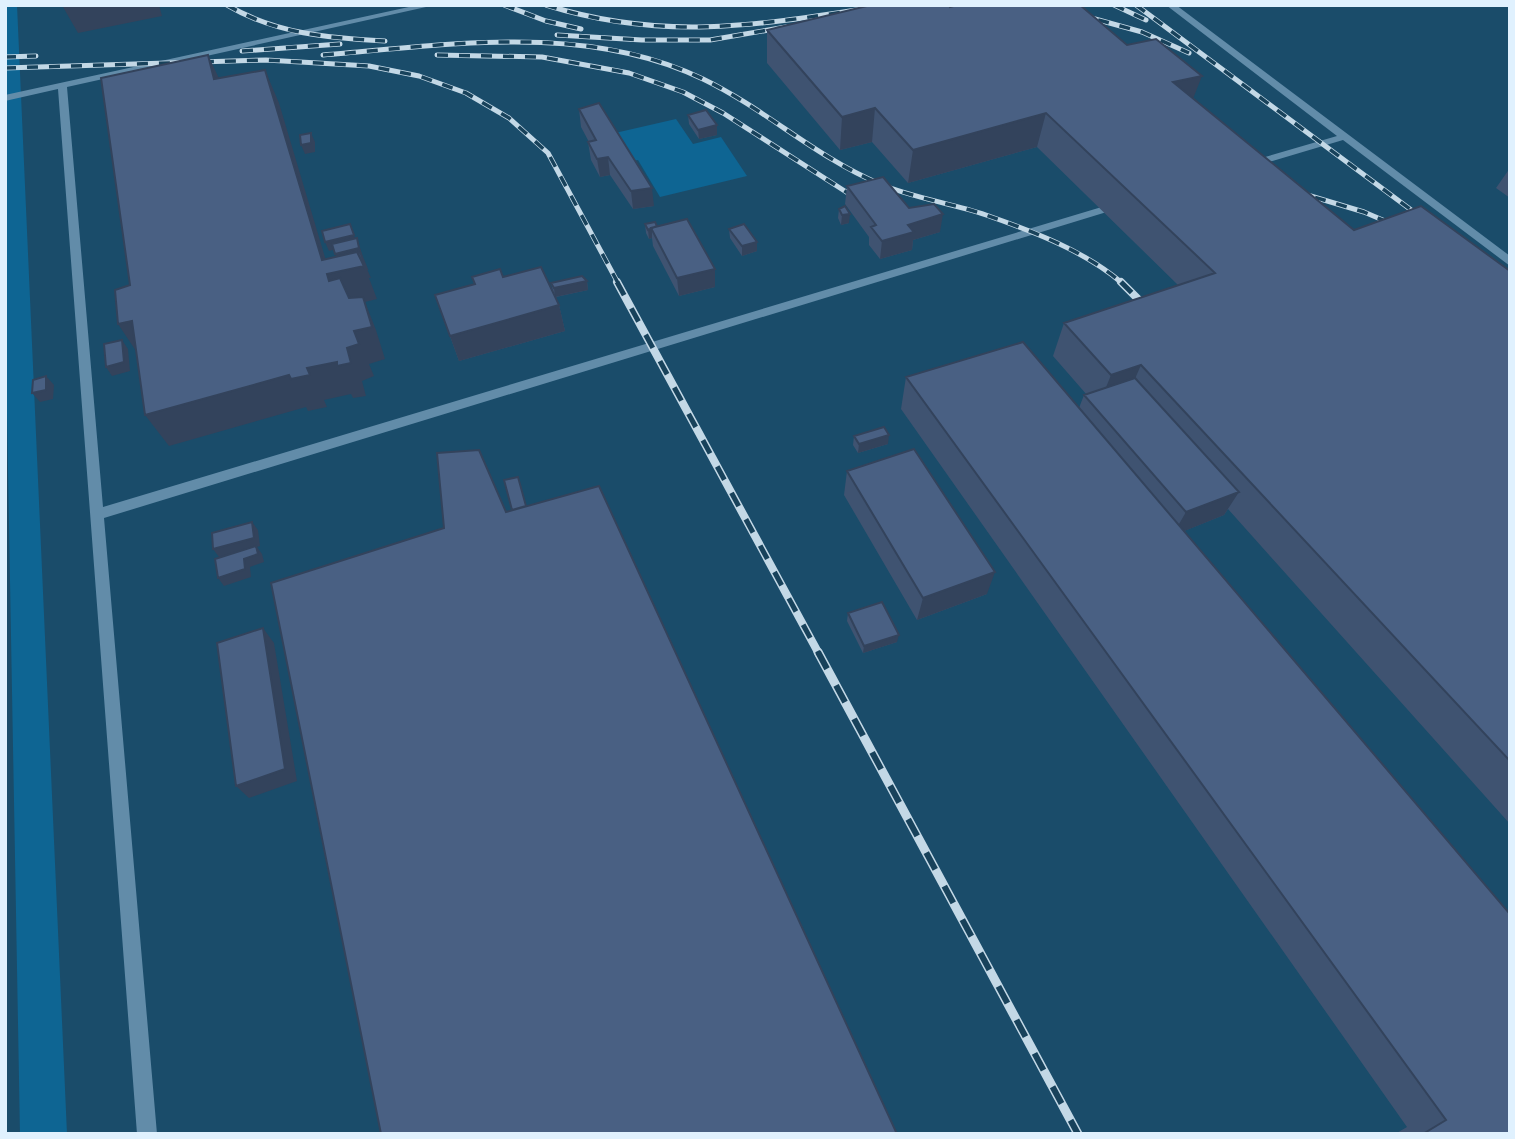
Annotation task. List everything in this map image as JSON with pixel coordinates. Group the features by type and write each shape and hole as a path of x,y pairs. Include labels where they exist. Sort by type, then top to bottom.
{"lane":[{"path":"5,98 431,5"},
{"path":"1170,5 1510,262"},
{"path":"62,86 147,1134"},
{"path":"1237,169 1343,136"},
{"path":"98,514 1131,201"}],"shaded area":[{"path":"5,5 1510,5 1510,1134 5,1134"},
{"path":"5,5 17,5 67,1134 20,1134 5,303"},
{"path":"676,119 693,144 721,137 747,176 660,197 638,160 632,161 615,133"}],"building":[{"path":"871,5 1080,5 1127,45 1156,39 1202,76 1173,82 1354,230 1421,206 1510,271 1510,761 1141,365 1111,375 1064,323 1215,273 1046,113 913,150 875,108 842,117 767,30"},
{"path":"208,55 214,79 265,70 322,260 357,252 364,266 327,274 329,281 340,278 349,298 363,297 372,327 354,331 359,344 347,348 351,363 337,366 337,362 307,368 310,375 291,379 289,375 145,415 132,321 118,324 115,290 130,285 101,78"},
{"path":"599,103 652,188 631,191 608,157 597,159 588,142 596,140 579,109"},
{"path":"706,110 717,125 698,130 688,115"},
{"path":"311,133 311,143 301,145 300,135"},
{"path":"883,177 909,208 934,204 943,214 908,225 914,232 882,241 871,227 876,225 847,186"},
{"path":"845,206 850,214 842,215 839,209"},
{"path":"687,219 715,269 677,278 651,228"},
{"path":"655,222 657,226 648,230 645,224"},
{"path":"350,224 354,235 325,242 322,231"},
{"path":"744,224 757,242 742,246 729,229"},
{"path":"357,238 359,248 335,254 332,244"},
{"path":"360,252 367,269 358,253"},
{"path":"541,267 559,305 450,336 435,295 475,284 472,277 500,269 503,277"},
{"path":"582,276 587,281 554,288 551,283"},
{"path":"122,340 124,362 106,367 104,344"},
{"path":"1023,342 1510,914 1510,1134 1423,1134 1446,1120 906,377"},
{"path":"46,376 46,390 32,393 33,380"},
{"path":"1135,378 1239,492 1186,512 1084,395"},
{"path":"884,427 889,435 859,444 854,436"},
{"path":"914,449 995,572 923,598 847,471"},
{"path":"479,450 506,512 599,486 897,1134 381,1134 271,583 444,528 437,453"},
{"path":"518,477 526,506 512,510 504,480"},
{"path":"252,522 254,538 213,549 212,533"},
{"path":"256,546 258,554 244,559 245,569 218,578 215,559"},
{"path":"882,602 899,635 864,646 848,613"},
{"path":"263,628 285,769 236,786 217,643"}],"railway":[{"path":"227,5 264,22 303,33 385,41"},
{"path":"504,5 546,21 581,29"},
{"path":"546,5 590,17 675,27 758,23 888,5"},
{"path":"1114,5 1146,20"},
{"path":"1136,5 1426,221"},
{"path":"1077,14 1142,32 1189,53"},
{"path":"557,35 642,40 710,40 786,27"},
{"path":"323,55 467,43 516,42 611,50 658,61 726,91 856,173 893,189 973,211 1039,235 1092,261 1122,283"},
{"path":"242,51 340,44"},
{"path":"437,55 542,57 629,73 683,92 723,113 854,197"},
{"path":"5,57 36,56"},
{"path":"5,68 266,60 369,66 419,76 466,93 509,118 548,153 618,283"},
{"path":"1294,191 1364,212 1399,227"},
{"path":"617,282 819,654"},
{"path":"1122,283 1151,312"},
{"path":"818,652 1078,1134"}]}
